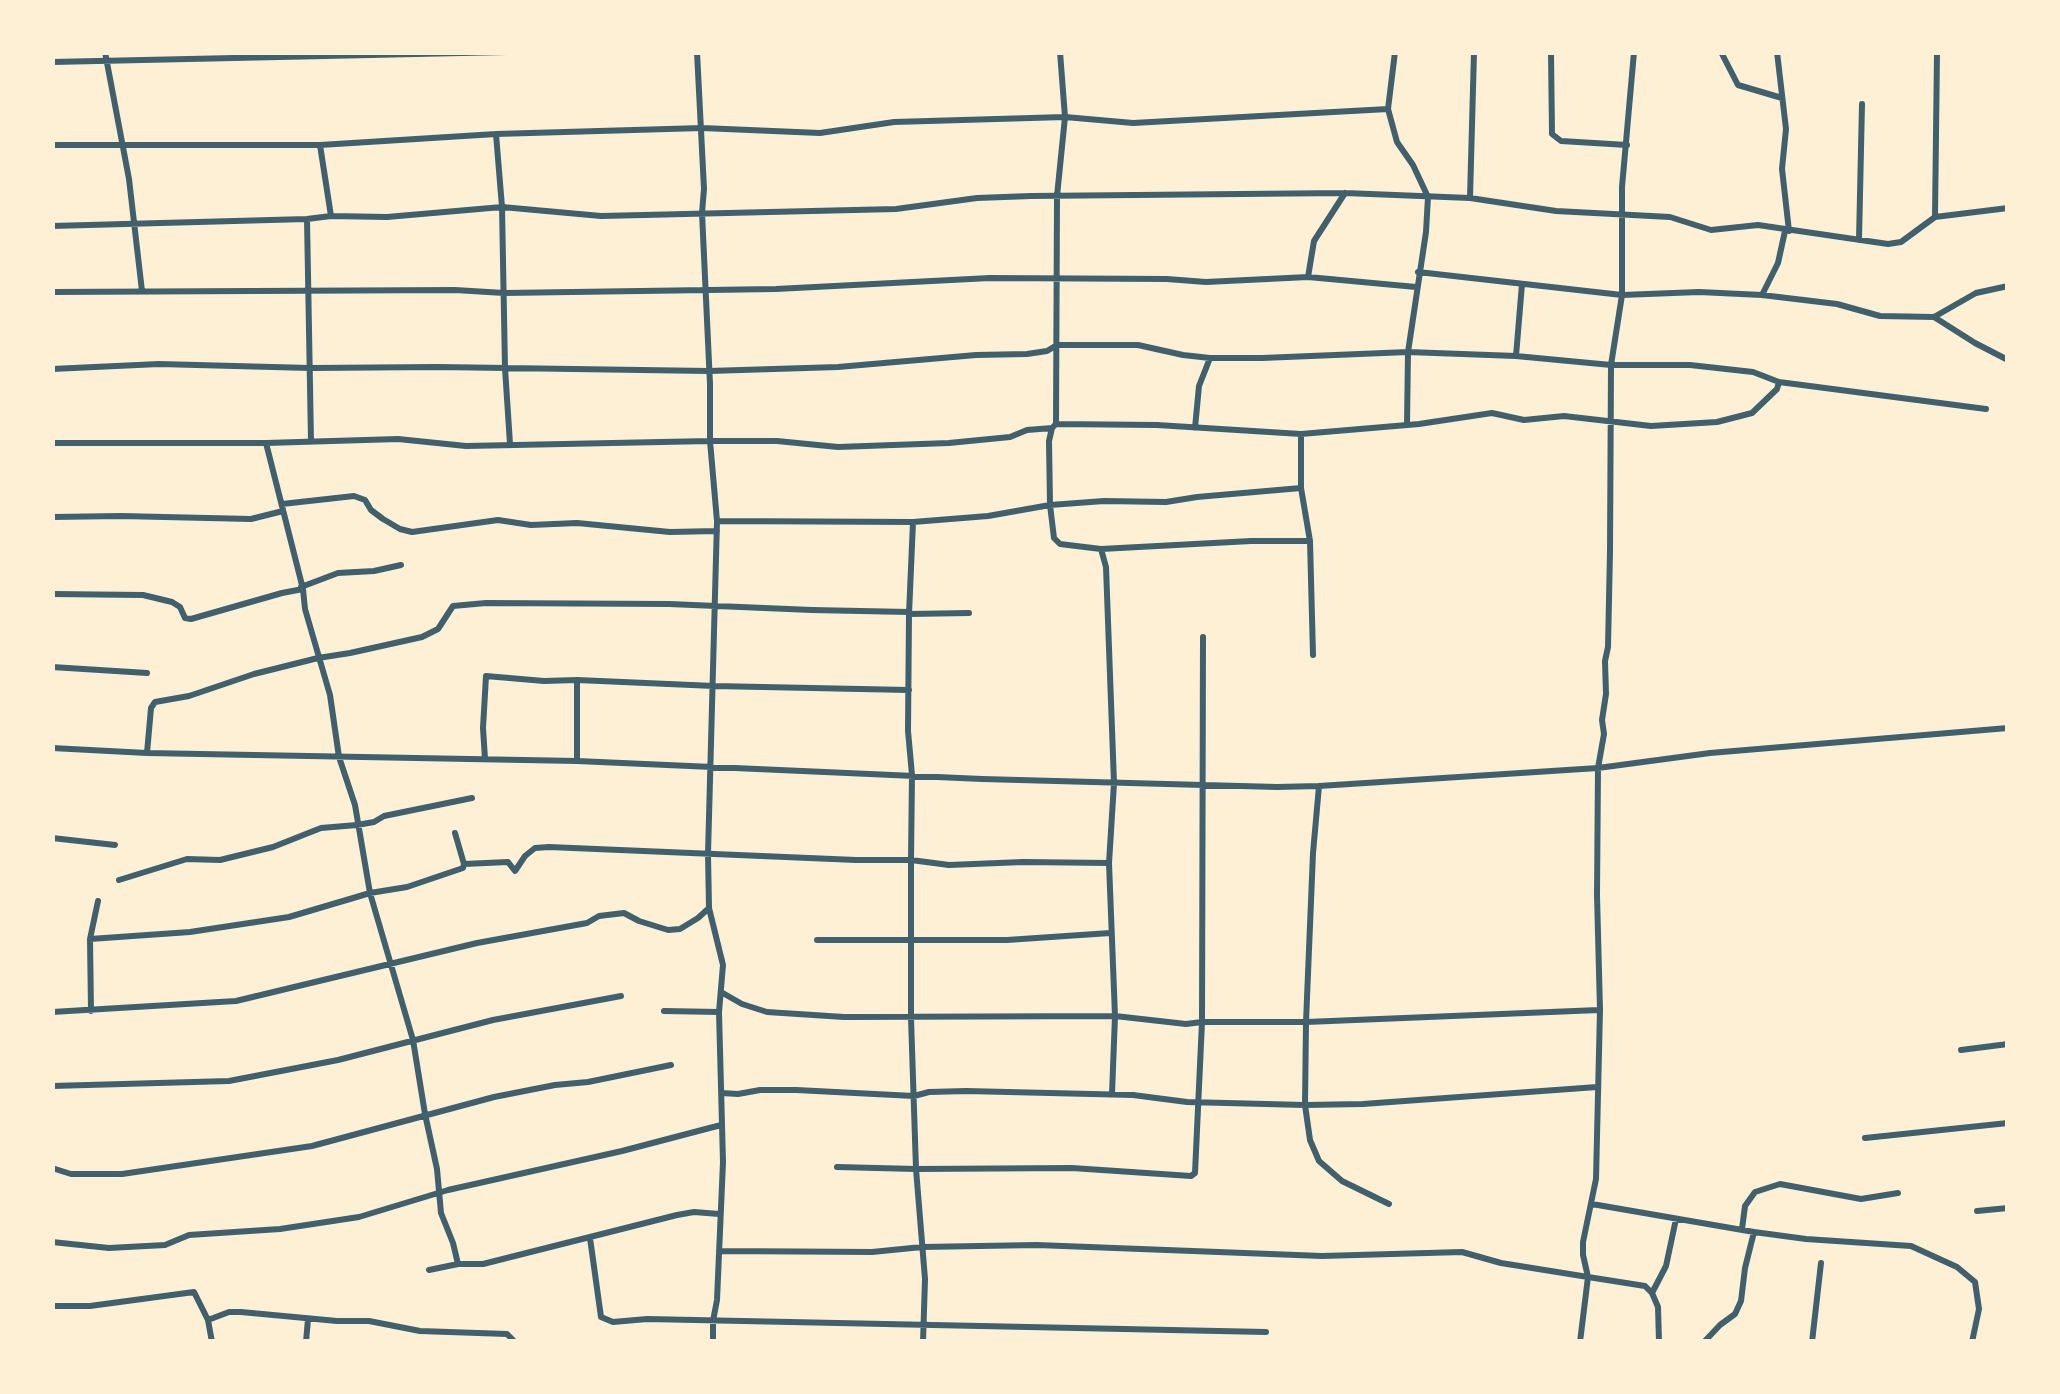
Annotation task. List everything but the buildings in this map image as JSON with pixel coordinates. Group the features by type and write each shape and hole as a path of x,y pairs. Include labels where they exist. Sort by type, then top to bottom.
{"street":[{"path":"105,52 135,224 142,291"},
{"path":"52,62 507,52"},
{"path":"697,52 710,441 718,521 708,854 710,908 723,965 719,1012 723,1162 714,1342"},
{"path":"1060,52 1065,117 1057,196 1054,426 1049,441 1054,538 1060,544 1101,549 1310,541"},
{"path":"1395,52 1388,110 1397,142 1428,197 1408,352 1406,425"},
{"path":"1470,198 1474,52"},
{"path":"1552,52 1552,134 1561,141 1627,145"},
{"path":"1580,1342 1588,1276 1583,1242 1596,1179 1600,1010 1596,895 1598,768 1604,734 1608,647 1611,365 1622,295 1622,187 1634,52"},
{"path":"1722,52 1738,85 1782,98"},
{"path":"1762,295 1788,231 1782,169 1786,130 1777,52"},
{"path":"1936,217 1937,52"},
{"path":"1859,240 1862,104"},
{"path":"52,145 320,145 496,134 702,128 820,133 894,122 1065,117 1134,123 1388,110"},
{"path":"496,134 510,444"},
{"path":"320,145 331,216"},
{"path":"52,226 387,217 502,207 601,216 896,208 977,198 1345,193 1470,198 1556,211 1670,217 1711,230 1758,225 1888,244 1901,242 1936,217 2008,208"},
{"path":"1308,277 1314,241 1345,193"},
{"path":"307,220 310,441"},
{"path":"1418,272 1622,295 1762,295 1837,304 1880,316 1934,317 1976,293 2008,286"},
{"path":"52,292 705,290 824,288 990,278 1206,282 1308,277 1416,287"},
{"path":"1516,356 1522,284"},
{"path":"1934,317 2008,360"},
{"path":"52,369 160,364 709,371 1027,354 1047,352 1057,345 1138,345 1210,358 1408,352 1611,365 1690,365 1752,372 1779,382 1986,409"},
{"path":"1195,428 1198,386 1210,358"},
{"path":"52,443 398,439 466,446 710,441 838,447 1010,437 1054,426 1157,425 1301,434 1406,425 1492,412 1524,420 1564,416 1651,426 1717,422 1752,413 1777,389 1779,382"},
{"path":"1301,434 1314,655"},
{"path":"266,443 330,696 338,757 355,806 370,893 413,1040 442,1213 458,1264"},
{"path":"718,521 913,522 1104,501 1166,502 1302,488"},
{"path":"52,518 252,519 282,508 354,496 365,500 383,519 412,532 498,520 670,532 717,530"},
{"path":"913,522 908,730 912,775 912,1018 916,1170 924,1278 923,1342"},
{"path":"1101,549 1108,587 1114,783 1109,864 1115,1016 1112,1094"},
{"path":"52,594 143,595 172,602 190,619 302,588 338,573 374,572 401,565"},
{"path":"147,753 155,702 189,696 318,658 422,637 438,629 453,606 715,606 969,613"},
{"path":"837,1167 1072,1168 1191,1176 1195,1173 1202,1022 1203,637"},
{"path":"52,667 147,674"},
{"path":"486,759 486,676 544,681 908,690"},
{"path":"577,761 578,680"},
{"path":"52,748 577,761 982,780 1318,786 1598,768 1710,753 2008,728"},
{"path":"1318,786 1306,1022 1305,1105 1310,1140 1319,1161 1342,1181 1389,1204"},
{"path":"120,880 187,859 220,860 321,828 374,822 384,816 472,798"},
{"path":"90,939 190,932 289,917 370,893 407,887 463,868 455,833"},
{"path":"52,838 115,845"},
{"path":"464,864 508,862 516,871 534,848 549,846 910,860 949,866 1023,862 1109,864"},
{"path":"91,1011 90,939 98,901"},
{"path":"52,1012 236,1000 477,943 587,923 612,914 624,913 668,930 680,929 710,908"},
{"path":"817,940 1007,940 1110,933"},
{"path":"721,992 767,1012 844,1017 1115,1016 1175,1023 1306,1022 1600,1010"},
{"path":"52,1086 229,1081 338,1060 493,1020 620,996"},
{"path":"664,1012 719,1012"},
{"path":"1961,1050 2008,1044"},
{"path":"52,1168 70,1174 122,1174 312,1146 528,1090 672,1065"},
{"path":"722,1093 796,1090 914,1096 966,1091 1112,1094 1199,1102 1305,1105 1597,1087"},
{"path":"1865,1138 2008,1124"},
{"path":"52,1242 109,1248 166,1245 189,1235 280,1230 359,1217 438,1192 721,1125"},
{"path":"1742,1230 1744,1206 1755,1192 1780,1184 1860,1199 1898,1193"},
{"path":"1592,1204 1754,1232 1911,1246 1957,1267 1975,1282 1979,1309 1972,1342"},
{"path":"1977,1212 2008,1208"},
{"path":"428,1270 483,1264 677,1215 719,1214"},
{"path":"1652,1293 1666,1266 1676,1218"},
{"path":"1704,1342 1735,1314 1741,1301 1754,1232"},
{"path":"590,1238 601,1318 613,1322 647,1318 1266,1332"},
{"path":"719,1252 872,1252 1037,1245 1322,1256 1462,1252 1500,1263 1644,1286 1658,1306 1659,1340 1670,1342"},
{"path":"1812,1342 1821,1264"},
{"path":"52,1306 90,1306 194,1292 208,1320 212,1342"},
{"path":"208,1320 229,1312 369,1321 420,1331 507,1334 514,1342"},
{"path":"306,1342 308,1319"},
{"path":"1118,1342 1119,1329"}]}
